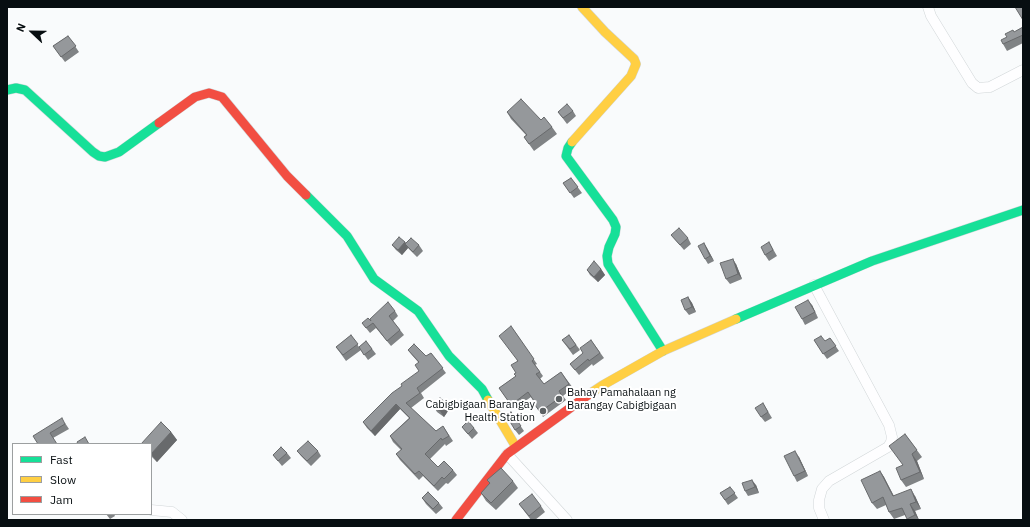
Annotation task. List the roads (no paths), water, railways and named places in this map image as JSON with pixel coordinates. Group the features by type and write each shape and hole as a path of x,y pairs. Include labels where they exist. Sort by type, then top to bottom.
{"street":[{"path":"582,7 605,32 634,59 636,64 631,76 572,142 568,148 566,156 613,220 616,227 607,256 608,264 663,351"},
{"path":"928,7 931,16 968,77 978,88 990,87 1023,70"},
{"path":"7,90 16,88 25,90 93,152 99,156 105,157 119,152 195,97 209,93 222,97 264,150 287,176 346,236 374,279 418,311 449,356 482,389 496,415 511,450 567,520"},
{"path":"456,520 511,450 603,385 663,351 872,261 1023,210"},
{"path":"814,285 890,425 892,437 888,447 830,481 822,489 819,500 819,508 824,520"},
{"path":"152,510 172,512 182,520"}],"place":[{"name":"Bahay Pamahalaan ng Barangay Cabigbigaan","path":"559,399"},
{"name":"Cabigbigaan Barangay Health Station","path":"543,411"}]}
